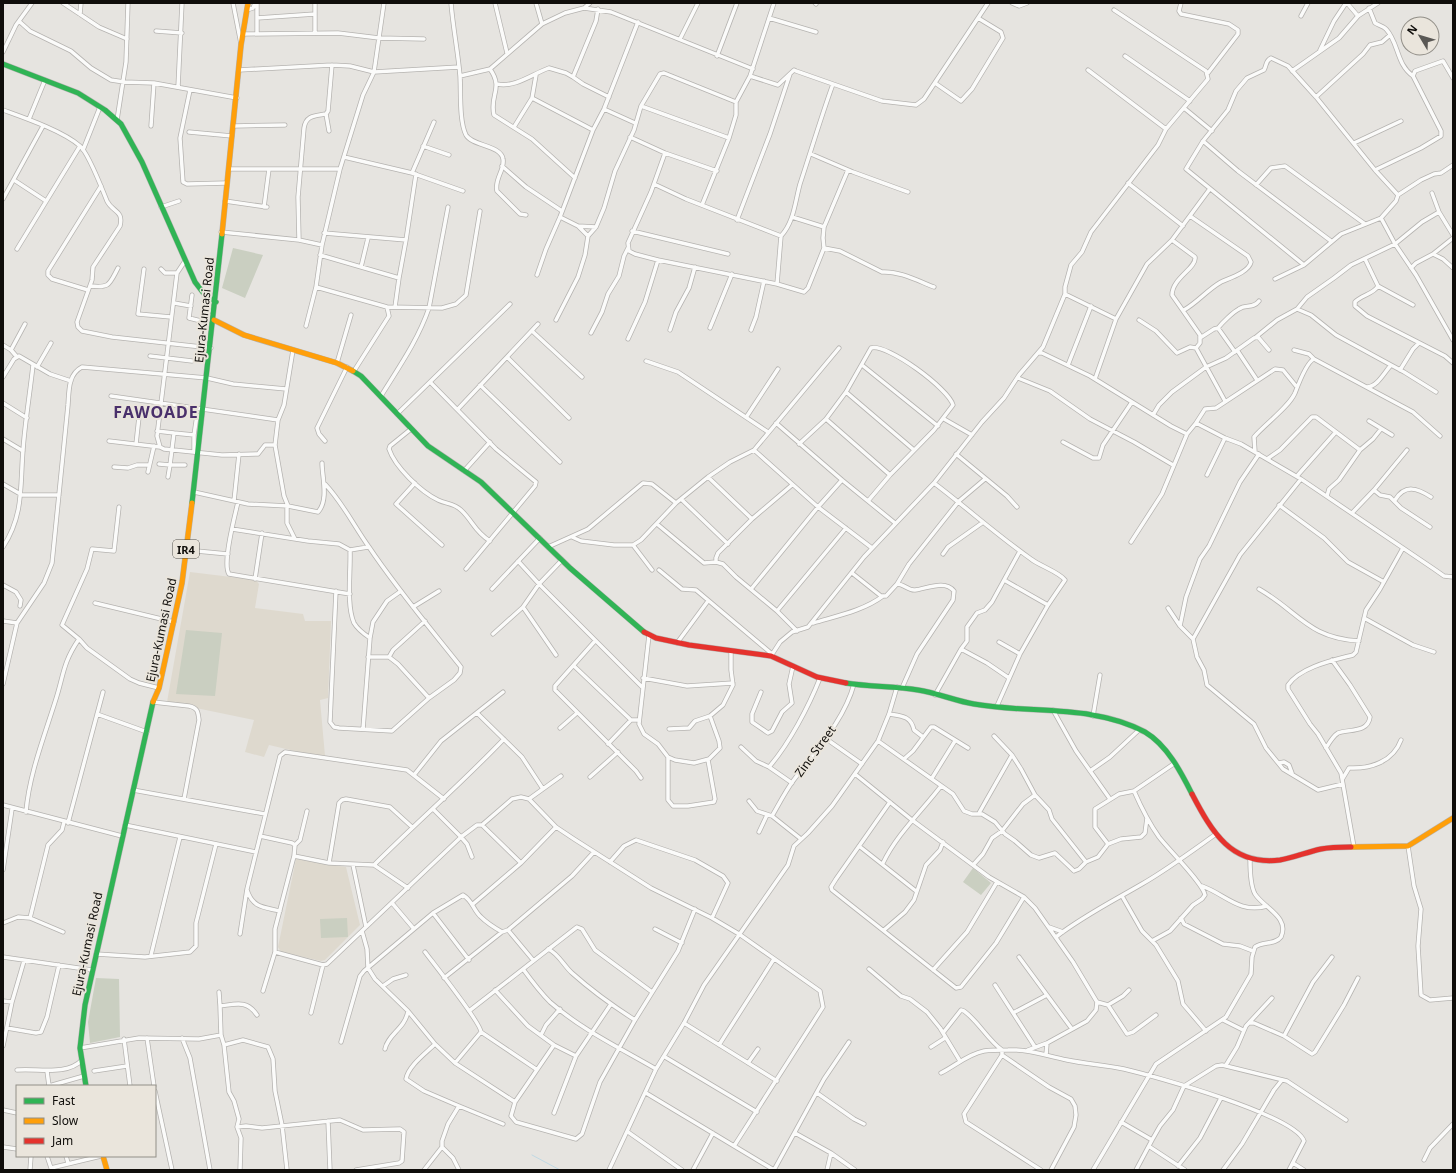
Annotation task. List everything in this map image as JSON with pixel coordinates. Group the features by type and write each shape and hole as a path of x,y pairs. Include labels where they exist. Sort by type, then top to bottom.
{"street":[{"path":"3,52 16,25 20,22 32,3"},
{"path":"63,3 99,27 127,39"},
{"path":"80,14 81,3"},
{"path":"117,120 124,82 128,3"},
{"path":"178,87 182,33 182,3"},
{"path":"233,3 236,10 238,36 241,45"},
{"name":"Ejura-Kumasi Road","path":"86,1085 80,1048 81,1026 95,954 147,732 152,702 156,698 159,688 174,622 186,550 216,302 221,232 237,98 241,45 248,3"},
{"path":"247,10 253,8 256,3"},
{"path":"256,3 257,33"},
{"path":"314,3 315,33"},
{"path":"306,326 316,287 324,233 340,169 363,95 374,72 384,3"},
{"path":"451,3 460,76 463,124 466,134 474,142 490,147 501,155 503,158 502,166 496,180 497,191 520,214 526,215"},
{"path":"495,3 506,53"},
{"path":"536,3 542,24"},
{"path":"584,8 590,3"},
{"path":"680,39 697,5 691,3"},
{"path":"717,56 736,3"},
{"path":"702,205 717,171 729,138 736,115 736,102 753,69 774,3"},
{"path":"750,76 778,85 790,74 796,71 882,101 913,106 924,99 988,3"},
{"path":"1012,3 1019,6 1027,3"},
{"path":"772,655 786,636 792,632 806,629 812,623 872,548 934,483 1039,353 1066,294 1065,287 1071,265 1082,252 1092,230 1158,145 1166,129 1208,79 1208,73 1238,34 1238,30 1229,24 1181,14 1180,11 1182,3"},
{"path":"1301,16 1308,3"},
{"path":"1320,50 1334,21 1346,3 1358,16"},
{"path":"1292,71 1339,38 1358,16 1378,3"},
{"path":"460,76 490,69 506,53 542,24 565,13 584,8 611,12 680,39 717,56 753,69"},
{"path":"1369,8 1375,23 1385,28 1390,35 1397,47 1398,56 1404,69 1413,76 1442,131 1441,136 1427,145 1375,170"},
{"path":"573,77 596,21 598,9"},
{"path":"1114,10 1208,73"},
{"path":"257,18 315,14"},
{"path":"769,18 816,32"},
{"path":"935,83 961,101 972,89 1003,38 1001,32 978,18"},
{"path":"20,22 30,31 71,51 102,76 111,80 154,83 237,98"},
{"path":"537,275 593,130 609,97 638,22"},
{"path":"156,31 182,33"},
{"path":"243,34 357,34 379,38 424,39"},
{"path":"1316,97 1363,54 1370,45 1382,42 1390,35"},
{"path":"1125,56 1190,101"},
{"path":"1304,265 1210,190 1186,168 1203,141 1228,110 1236,91 1247,78 1264,70 1266,63 1271,58 1278,60 1292,71 1316,97 1375,170 1398,195"},
{"path":"1413,76 1415,71 1443,61 1453,78"},
{"path":"3,64 76,93 100,107 117,120 133,144 153,185 185,261 199,288 216,302"},
{"path":"239,70 332,65 350,66 374,72 458,67"},
{"path":"329,131 326,114 328,111 332,65"},
{"path":"497,84 506,86 536,75 549,68 566,73 583,84 609,97"},
{"path":"490,69 496,79 497,84 493,103 494,115 532,139 575,178"},
{"path":"1088,70 1166,129"},
{"path":"556,320 578,277 585,255 588,236 596,227 615,171 630,138 641,106 662,73 736,102"},
{"path":"737,220 770,134 790,74"},
{"path":"514,127 532,98 536,75"},
{"path":"29,120 45,80"},
{"path":"151,126 154,83"},
{"path":"777,284 781,236 786,230 792,217 812,147 833,84"},
{"path":"190,90 180,138 183,182 187,184 227,183"},
{"path":"532,98 593,130"},
{"path":"641,106 729,138"},
{"path":"17,249 46,201 82,148 100,107"},
{"path":"1184,108 1212,131"},
{"path":"604,109 635,123"},
{"path":"3,110 43,126 82,148 101,186 108,204 116,209 121,220 120,226 93,267 89,288 77,322 78,327 82,331 112,338 210,348"},
{"path":"299,240 298,197 302,169 304,128 306,120 310,117 326,114"},
{"path":"1354,143 1401,121"},
{"path":"395,307 406,240 414,174 423,146 434,122"},
{"path":"234,126 284,125"},
{"path":"3,199 43,126"},
{"path":"189,132 232,136"},
{"path":"630,138 717,171"},
{"path":"1203,141 1256,185 1331,241"},
{"path":"423,146 450,156"},
{"path":"592,333 602,312 608,294 619,276 632,231 654,184 665,152"},
{"path":"811,154 848,170 908,192"},
{"path":"344,157 414,174 463,191"},
{"path":"1275,278 1304,265 1341,234 1381,218 1396,201 1398,195 1421,180 1434,174 1441,173 1453,165"},
{"path":"502,166 526,187 562,211"},
{"path":"1256,185 1268,170 1274,167 1285,166 1365,224"},
{"path":"229,169 340,169"},
{"path":"225,201 265,207 268,169"},
{"path":"628,248 631,252 658,260 764,281 804,292 808,288 824,248 822,238 824,227 848,170"},
{"path":"14,180 46,201"},
{"path":"1128,183 1183,226"},
{"path":"654,184 737,220 781,236"},
{"path":"101,186 48,271 52,278 89,288 109,285 118,268"},
{"path":"1095,379 1116,319 1147,264 1172,240 1210,190"},
{"path":"1432,193 1440,212 1453,235"},
{"path":"161,206 179,201"},
{"path":"381,396 419,336 429,308 448,207"},
{"path":"316,287 387,307 442,308 456,304 466,295 480,211"},
{"path":"1153,415 1165,398 1206,367 1217,363 1236,351 1277,320 1297,309 1307,296 1351,265 1395,244 1422,222 1440,212"},
{"path":"1184,310 1193,305 1212,286 1247,268 1252,262 1248,256 1190,216"},
{"path":"560,217 578,226 588,236"},
{"path":"792,217 824,227"},
{"path":"1381,218 1453,340"},
{"path":"578,226 596,227"},
{"path":"632,231 728,254"},
{"path":"221,232 299,240 322,245"},
{"path":"324,233 368,238 406,240"},
{"path":"361,267 368,238"},
{"path":"1411,268 1416,263 1433,254 1453,238"},
{"path":"1172,240 1194,254 1196,259 1195,263 1175,283 1172,290 1172,295 1184,310 1200,338 1200,343 1196,348"},
{"path":"824,248 840,251 882,272 889,272 916,279 934,286"},
{"path":"1433,254 1443,259 1453,268"},
{"path":"320,255 399,278"},
{"path":"1366,259 1378,286 1413,304"},
{"path":"628,338 645,302 658,260"},
{"path":"160,447 157,431 169,344 171,317 177,274 185,261"},
{"path":"670,330 676,312 689,288 695,267"},
{"path":"161,269 165,273 177,274"},
{"path":"144,270 138,314 171,317"},
{"path":"710,328 732,274"},
{"path":"751,330 756,318 764,281"},
{"path":"1378,286 1376,290 1359,298 1355,302 1355,306 1367,316 1445,356 1453,363"},
{"path":"1066,294 1116,319"},
{"path":"192,295 190,319 201,321"},
{"path":"1200,338 1218,328 1240,308 1253,306 1259,301"},
{"path":"174,303 191,306"},
{"path":"397,414 510,304"},
{"path":"1068,365 1091,306"},
{"path":"354,371 389,316 387,307"},
{"path":"1297,309 1311,315 1336,335 1400,370 1436,392"},
{"path":"337,363 351,315"},
{"path":"214,320 244,335 337,363 354,371 381,396 410,429 428,446 481,482 562,560 631,622 649,634 677,643 772,655"},
{"path":"1140,320 1156,331 1177,353 1190,347 1196,348"},
{"path":"11,350 25,324"},
{"path":"458,409 538,324"},
{"path":"1218,328 1257,380"},
{"path":"532,331 582,377"},
{"path":"1256,337 1269,350"},
{"path":"1400,370 1413,349 1419,343"},
{"path":"3,547 15,525 22,495 23,451 35,366 51,344"},
{"path":"3,345 11,350 17,357 20,356 50,374 71,381"},
{"path":"799,444 826,419 846,392 872,347 888,350 900,356 950,397 953,405 944,419 890,475 868,501"},
{"path":"572,537 591,542 633,545 646,536 676,503 708,477 730,462 754,450 839,348"},
{"path":"1196,348 1225,401"},
{"path":"293,350 284,405 278,420 276,445 287,506 287,523 296,539"},
{"path":"1294,350 1309,354 1314,359 1413,412 1440,436"},
{"path":"1039,353 1068,365 1095,379 1187,434"},
{"path":"150,356 192,361"},
{"path":"3,377 5,370 17,357"},
{"path":"507,357 569,418"},
{"path":"1255,452 1254,437 1292,398 1296,386 1310,362 1314,359"},
{"path":"646,361 678,372 747,416 768,432"},
{"path":"862,365 938,426"},
{"path":"1366,387 1372,387 1390,365"},
{"path":"3,684 17,624 44,584 52,563 71,381 75,370 82,367 164,373 207,378 233,384 286,389"},
{"path":"325,440 319,434 317,428 347,368"},
{"path":"1131,542 1162,494 1187,434 1196,424 1205,409 1216,408 1275,369 1279,368 1283,370 1296,386"},
{"path":"747,416 778,369"},
{"path":"1018,378 1050,391 1085,416 1173,465"},
{"path":"430,382 490,442 536,482 466,569"},
{"path":"480,385 560,462"},
{"path":"846,392 914,450"},
{"path":"111,396 204,408 278,420"},
{"path":"1063,442 1093,458 1099,458 1101,450 1132,402"},
{"path":"3,403 27,418"},
{"path":"197,414 194,434 197,453"},
{"path":"136,444 139,417"},
{"path":"1267,459 1280,450 1312,417 1316,417 1335,433 1360,450"},
{"path":"826,419 890,475"},
{"path":"944,419 972,435"},
{"path":"1369,421 1392,435"},
{"path":"776,422 799,444 895,523"},
{"path":"1196,424 1241,444 1297,476 1440,573 1453,577"},
{"path":"410,429 393,442 389,449 394,460 415,483 437,500 455,505 465,514 475,529 490,541"},
{"path":"1327,496 1329,489 1349,468 1360,450 1373,439 1381,429"},
{"path":"157,431 194,434"},
{"path":"168,477 174,433"},
{"path":"1297,476 1335,433"},
{"path":"1207,476 1225,438"},
{"path":"3,439 23,451"},
{"path":"109,441 197,453 258,454 265,445 276,445"},
{"path":"464,471 490,442"},
{"path":"148,472 154,446"},
{"path":"754,450 818,507 872,548"},
{"path":"1352,513 1374,490 1407,450"},
{"path":"239,454 236,502 228,554 227,572 229,574 350,594"},
{"path":"956,454 1007,496 1017,507"},
{"path":"1180,626 1186,597 1200,559 1209,546 1235,492 1259,454"},
{"path":"194,492 248,504 287,506 318,512 323,505 323,490 325,484 322,463"},
{"path":"159,464 185,466"},
{"path":"114,467 128,468 137,465 149,465"},
{"path":"708,477 752,519"},
{"path":"812,623 852,611 874,602 883,596 897,584 909,564 959,501 985,479"},
{"path":"1193,639 1240,555 1301,479"},
{"path":"752,588 842,480"},
{"path":"415,483 396,504 442,545"},
{"path":"548,547 588,529 643,483 652,484 676,503"},
{"path":"934,483 973,512 982,523 1020,551 1065,580 1048,605 1020,654 996,706"},
{"path":"3,484 22,495 59,495"},
{"path":"325,484 343,505 368,546 401,591 461,667 461,671 454,680 429,698 392,731 363,728 339,728 334,727 330,722 336,591"},
{"path":"716,562 718,554 752,519 792,485"},
{"path":"1395,500 1409,488 1418,489 1431,497"},
{"path":"1374,490 1380,495 1390,497 1395,500 1401,508 1430,527"},
{"path":"681,499 728,544"},
{"path":"1279,505 1324,538 1348,562 1384,582"},
{"path":"119,507 114,551 92,549 87,569 62,621 62,625 93,653 130,678 139,683 159,688"},
{"path":"943,554 948,547 982,523"},
{"path":"657,524 699,561 707,564 716,562 726,566 736,577 752,588 778,611 797,631"},
{"path":"232,528 296,539 339,544 350,550 368,546"},
{"path":"778,611 846,528"},
{"path":"255,578 262,533"},
{"path":"492,589 540,538"},
{"path":"633,545 652,570"},
{"path":"1354,847 1343,778 1288,687 1289,682 1299,675 1324,662 1353,655 1359,641 1369,604 1384,582 1403,548"},
{"path":"186,550 228,554"},
{"path":"350,550 350,594 354,623 360,631 370,638"},
{"path":"935,695 967,641 967,627 977,613 985,610 992,602 1020,551"},
{"path":"493,634 523,607 539,584 562,560"},
{"path":"518,561 595,641 642,687"},
{"path":"659,570 682,589 696,590 772,655 820,678 854,684 900,687 959,701 996,706 1053,710 1093,716 1120,722 1139,730 1155,740 1175,763 1201,811 1216,834 1233,852 1250,859 1279,860 1322,849 1408,846 1453,818"},
{"path":"852,573 883,596"},
{"path":"1004,580 1048,605"},
{"path":"609,1170 656,1069 665,1057 704,985 788,865 794,846 808,834 832,806 878,740 900,687 917,654 953,600 954,591 952,588 942,585 914,591 897,584"},
{"path":"3,585 16,592 21,600 20,606"},
{"path":"1259,589 1273,597 1313,630 1336,638 1359,641"},
{"path":"363,728 368,657 373,622 387,601 401,591"},
{"path":"413,607 439,591"},
{"path":"677,643 708,601"},
{"path":"96,603 174,622"},
{"path":"523,607 556,655"},
{"path":"1168,608 1180,626 1193,639 1197,657 1204,670 1208,685 1254,724 1266,748 1283,769 1292,773 1318,790 1343,784"},
{"path":"1364,618 1413,645 1434,652"},
{"path":"3,620 17,624"},
{"path":"389,657 393,650 424,621"},
{"path":"649,634 639,720 644,734 658,744 668,757 690,764 708,760 718,752 720,745 710,716"},
{"path":"26,812 42,743 56,700 64,665 79,639"},
{"path":"595,641 555,686 555,690 608,744 618,752 641,778"},
{"path":"999,642 1020,654"},
{"path":"961,649 987,663 1009,678"},
{"path":"669,730 689,728 695,722 710,716 723,705 733,683 731,670 732,651"},
{"path":"368,657 389,657 398,664 429,698"},
{"path":"1326,748 1337,734 1360,728 1368,722 1370,717 1350,684 1332,660"},
{"path":"574,666 631,720 639,720"},
{"path":"761,692 752,714 752,722 768,733 772,731 782,712 792,703 789,684 793,666"},
{"path":"1093,716 1100,675"},
{"path":"643,678 687,686 733,683"},
{"path":"769,767 797,725 811,700 820,678"},
{"name":"Zinc Street","path":"772,816 792,783 825,738 850,699 854,684"},
{"path":"30,918 48,845 62,830 66,822 103,692"},
{"path":"414,775 441,741 503,692"},
{"path":"152,702 194,707 198,713 199,720 184,799"},
{"path":"1053,710 1090,771 1110,799"},
{"path":"477,713 522,757 542,789"},
{"path":"560,728 577,713"},
{"path":"97,714 147,732"},
{"path":"889,714 908,718 912,722 914,730 923,737"},
{"path":"608,744 631,720"},
{"path":"904,759 913,751 929,728 934,727 968,748"},
{"path":"1090,771 1110,757 1139,730"},
{"path":"994,736 1012,755 1035,796 1049,810 1052,819 1086,862"},
{"path":"825,738 862,764"},
{"path":"374,865 412,827 444,799 504,739"},
{"path":"878,740 953,794 964,811 972,814 979,813 995,822 1002,831 1035,857 1039,858 1055,854 1074,871 1079,869 1086,862 1098,857 1108,844 1121,839 1141,837 1145,833 1147,818"},
{"path":"1343,778 1349,768 1357,770 1383,762 1396,751 1401,740"},
{"path":"932,778 955,741"},
{"path":"741,747 756,761 769,767 792,783"},
{"path":"240,934 247,889 265,814 280,756 285,752 400,768 414,775 444,799"},
{"path":"590,777 618,752"},
{"path":"979,813 1012,755"},
{"path":"668,757 668,800 673,806 688,806 714,802 715,799 708,760"},
{"path":"1279,763 1284,762 1289,765 1292,773"},
{"path":"1108,844 1095,827 1094,816 1097,807 1119,794 1134,791 1175,763"},
{"path":"855,774 912,820 997,882 1024,897 1035,908 1056,937 1097,1002 1096,1010 1087,1021 1047,1043 1028,1050 1002,1052 984,1051 960,1061 941,1073"},
{"path":"529,799 561,776"},
{"path":"883,863 912,820 923,810 941,786"},
{"path":"133,790 265,814"},
{"path":"1134,791 1147,818 1158,835 1201,885 1205,893 1200,902 1193,904 1166,934 1152,940"},
{"path":"974,864 983,854 992,838 1002,831 1023,804 1035,796"},
{"path":"275,952 323,965 330,963 461,837 477,825 482,824 512,799 521,797 529,799 556,827 651,888 695,909 739,934 820,991 823,1007 734,1146"},
{"path":"329,863 339,803 342,800 346,799 390,807 412,827"},
{"path":"749,801 757,811 772,816 801,839"},
{"path":"890,802 836,879 831,887 832,890 956,988 961,987 996,943 1024,897"},
{"path":"3,805 12,809 122,836"},
{"path":"3,870 12,809"},
{"path":"433,809 467,844 472,857"},
{"path":"263,991 275,952 275,928 294,856 295,845 300,840 307,811"},
{"path":"759,832 767,815"},
{"path":"482,824 521,863"},
{"path":"125,825 256,852"},
{"path":"473,904 521,863 556,827"},
{"path":"1056,937 1180,860 1216,834"},
{"path":"260,836 285,841 295,845"},
{"path":"151,955 180,837"},
{"path":"610,862 624,846 636,840 695,860 723,876 728,883 712,918"},
{"path":"884,930 905,912 915,898 916,890 926,865 940,850 943,842"},
{"path":"95,954 137,957 187,954 196,946 196,923 216,844"},
{"path":"859,846 883,863 900,880 916,890"},
{"path":"1408,846 1414,886 1421,909 1418,946 1420,995 1430,1000 1453,998"},
{"path":"444,978 469,960 502,932 508,930 572,876 594,852"},
{"path":"294,856 329,863 374,865 408,888"},
{"path":"1093,1170 1148,1075 1160,1061 1223,1020 1251,974 1253,951 1258,945 1276,941 1283,934 1280,919 1256,895 1250,859"},
{"path":"353,865 366,927"},
{"path":"933,970 967,932 997,882"},
{"path":"1201,885 1239,905 1259,908 1267,906"},
{"path":"247,889 250,899 255,904 280,911"},
{"path":"341,1042 356,984 360,976 433,912 463,895 473,904 476,912 482,918 502,932"},
{"path":"1122,896 1142,931 1152,940 1179,984 1183,1004 1206,1031"},
{"path":"392,903 414,929"},
{"path":"554,1045 536,1069 515,1102 511,1116 516,1122 576,1139 580,1137 600,1082 621,1048 635,1020 682,943 695,909"},
{"path":"433,912 469,960"},
{"path":"3,922 18,917 30,918 63,932"},
{"path":"1181,918 1184,924 1223,944 1240,946 1253,951"},
{"path":"469,1011 533,960 578,927 591,941 595,950 652,992"},
{"path":"1048,927 1063,932"},
{"path":"655,929 682,943"},
{"path":"508,930 533,960"},
{"path":"362,931 367,949 368,968 382,986 408,1011 435,1044 455,1063 515,1102"},
{"path":"548,949 554,952 572,973 611,1004 635,1020"},
{"path":"425,952 469,1011 481,1032 536,1069"},
{"path":"3,957 92,970"},
{"path":"1019,957 1072,1029"},
{"path":"1284,1036 1313,982 1332,957"},
{"path":"719,1045 774,959"},
{"path":"3,1046 12,1002 24,961"},
{"path":"6,1028 36,1033 41,1032 47,1017 59,965"},
{"path":"311,1013 323,965"},
{"path":"522,969 550,1001 591,1033 621,1048 656,1069"},
{"path":"869,969 901,996 910,999 926,1012 943,1033 960,1061"},
{"path":"382,986 393,979 406,975"},
{"path":"1250,1024 1254,1023 1284,1036 1310,1053 1315,1052 1344,1005 1358,978"},
{"path":"994,985 1035,1048"},
{"path":"496,990 528,1026 554,1045 576,1056"},
{"path":"1108,1005 1129,990"},
{"path":"219,992 221,1035 224,1045 229,1092 234,1101 239,1119 237,1127 241,1138 240,1170"},
{"path":"1013,1013 1047,995"},
{"path":"1226,1065 1237,1047 1243,1030 1272,998"},
{"path":"3,1001 12,1002"},
{"path":"1097,1002 1108,1005 1127,1034 1133,1032 1156,1015"},
{"path":"220,1006 244,1004 253,1009 257,1016"},
{"path":"554,1113 576,1056 611,1004"},
{"path":"541,1035 546,1025 560,1009"},
{"path":"943,1033 958,1013 961,1010 964,1011 1002,1052 1049,1087 1072,1099 1075,1106 1076,1115 1074,1127 1051,1170"},
{"path":"385,1049 390,1039 406,1021 408,1011"},
{"path":"1223,1020 1243,1030"},
{"path":"684,1023 777,1081"},
{"path":"455,1063 481,1032"},
{"path":"80,1048 124,1039 199,1038 221,1035"},
{"path":"147,1038 154,1085"},
{"path":"182,1038 190,1058 210,1170"},
{"path":"931,1047 945,1038"},
{"path":"124,1039 130,1085"},
{"path":"224,1045 243,1040 268,1047 273,1058 275,1091 282,1125 287,1170"},
{"path":"646,1093 774,1170 817,1093 849,1042"},
{"path":"1046,1055 1047,1043"},
{"path":"435,1044 411,1069 407,1074 406,1079 424,1091 503,1124"},
{"path":"748,1063 758,1049"},
{"path":"1028,1050 1046,1055 1148,1075 1261,1112 1288,1126 1304,1139 1303,1145 1289,1170"},
{"path":"1002,1052 964,1114 964,1118 966,1122 1041,1170"},
{"path":"665,1057 757,1112"},
{"path":"18,1070 47,1072 75,1067 82,1060"},
{"path":"1136,1170 1150,1147 1152,1140 1160,1126 1173,1110 1184,1086 1216,1066 1226,1065 1282,1080 1302,1090 1346,1120"},
{"path":"94,1071 127,1066"},
{"path":"47,1072 49,1085"},
{"path":"52,1085 84,1076"},
{"path":"1223,1170 1242,1144 1274,1090 1282,1080"},
{"path":"817,1093 848,1115 864,1124"},
{"path":"156,1096 172,1170"},
{"path":"1178,1166 1200,1138 1221,1098"},
{"path":"424,1170 442,1147 442,1141 448,1124 459,1106"},
{"path":"3,1110 16,1113"},
{"path":"237,1127 246,1126 262,1128 344,1120 363,1130 400,1129 404,1132 402,1161 399,1163 356,1170"},
{"path":"328,1121 330,1170"},
{"path":"156,1122 161,1124"},
{"path":"1121,1122 1152,1140"},
{"path":"1424,1160 1430,1148 1453,1124"},
{"path":"628,1132 682,1170"},
{"path":"795,1133 831,1153 855,1170"},
{"path":"693,1170 713,1134"},
{"path":"3,1147 16,1149"},
{"path":"442,1147 453,1158 459,1170"},
{"path":"1150,1147 1185,1170"},
{"path":"827,1170 831,1153"},
{"path":"30,1157 30,1170"},
{"path":"47,1157 51,1168 60,1168 68,1163 97,1157"},
{"path":"66,1157 68,1163"},
{"path":"102,1157 107,1170"},
{"path":"1293,1163 1304,1170"}],"shaded area":[{"path":"233,248 263,255 245,298 222,288"},
{"path":"190,572 256,580 259,584 255,608 303,614 305,621 331,621 328,698 320,700 325,756 269,745 264,757 245,752 254,720 167,702"},
{"path":"186,630 222,633 215,696 176,694"},
{"path":"296,859 346,867 360,925 325,960 321,961 281,952 278,947"},
{"path":"973,868 991,883 981,895 963,882"},
{"path":"347,918 348,937 321,938 320,919"},
{"path":"96,978 119,979 120,1037 90,1043 88,1022"}],"waterway":[{"path":"532,1155 560,1170"}],"traffic: fast":[{"path":"3,64 78,93 105,110 121,124 142,162 195,282 205,295 216,302"},
{"path":"192,503 222,234"},
{"path":"353,371 361,376 428,446 481,482 570,568 644,632"},
{"path":"846,683 918,690 967,703 995,707 1083,713 1125,723 1145,732 1160,744 1173,760 1192,794"},
{"path":"86,1085 80,1048 85,1005 153,702"}],"traffic: slow":[{"path":"222,234 241,45 248,3"},
{"path":"214,320 244,335 337,363 353,371"},
{"path":"153,702 159,688 182,583 192,503"},
{"path":"1351,847 1408,846 1453,818"},
{"path":"103,1157 107,1170"}],"traffic: jam":[{"path":"644,632 656,638 689,645 771,656 817,677 846,683"},
{"path":"1192,794 1207,821 1225,844 1248,858 1280,860 1321,849 1332,847 1351,847"}],"district":[{"name":"FAWOADE","path":"156,412"}]}
